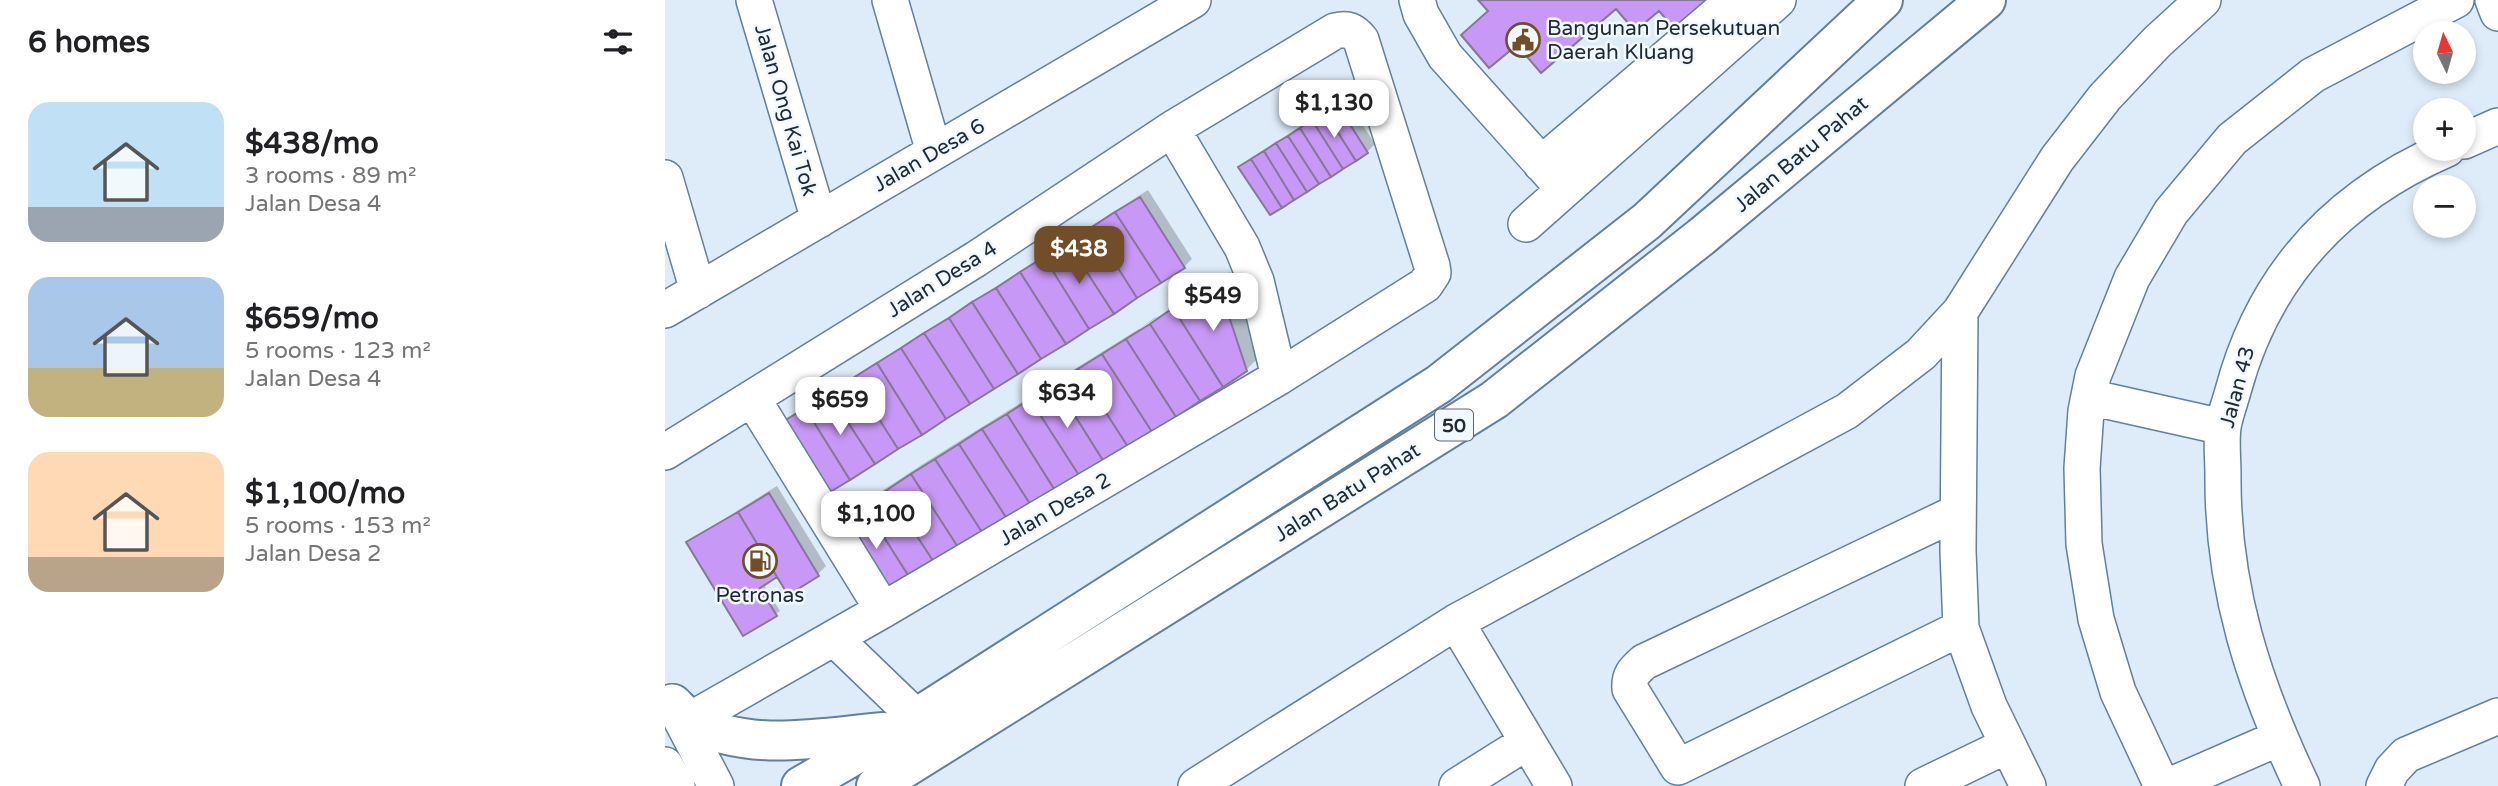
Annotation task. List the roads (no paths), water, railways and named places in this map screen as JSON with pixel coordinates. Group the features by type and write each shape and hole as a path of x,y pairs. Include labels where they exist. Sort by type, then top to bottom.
{"highway":[{"name":"Jalan Batu Pahat","path":"801,786 906,724 1439,384 1647,221 1883,0"},
{"path":"1945,33 1973,0"},
{"name":"Jalan Batu Pahat","path":"876,786 1494,400 1701,237 1986,0"},
{"path":"676,704 711,730 744,738 774,741 906,724"}],"street":[{"name":"Jalan Ong Kai Tok","path":"754,0 819,220"},
{"name":"Jalan Desa 6","path":"665,310 1193,0"},
{"path":"1417,0 1445,56 1553,177"},
{"path":"1526,224 1553,177 1734,0"},
{"path":"1553,177 1778,0"},
{"path":"1196,786 1456,622 1847,411 1921,354 1960,312 2057,159 2105,97 2157,42 2203,0"},
{"path":"2162,786 2118,692 2096,620 2084,544 2083,468 2093,376 2132,278 2171,212 2232,139 2313,75 2456,0"},
{"path":"2493,0 2498,13"},
{"path":"892,1 934,152"},
{"name":"Jalan Desa 4","path":"665,452 976,259 1173,129 1325,37 1345,28 1355,32 1360,40 1432,265 1430,280 1416,289"},
{"path":"2476,136 2498,126"},
{"path":"1173,129 1242,247 1255,281 1279,377"},
{"name":"Jalan 43","path":"2302,786 2279,738 2250,660 2234,598 2227,559 2223,497 2223,427 2243,354 2266,305 2292,267 2326,226 2365,194 2420,161"},
{"path":"665,178 698,291"},
{"name":"Jalan Desa 2","path":"676,704 834,638 1279,377 1416,289"},
{"path":"1960,312 1958,512 1961,628 1980,683 2028,786"},
{"path":"2089,397 2223,427"},
{"path":"752,398 883,610"},
{"path":"1958,512 1644,662 1632,672 1630,689 1678,767 1961,628"},
{"path":"1456,622 1554,786"},
{"path":"834,638 906,724"},
{"path":"676,704 716,786"},
{"path":"2384,786 2392,770 2406,755 2498,716"},
{"path":"2169,786 2279,738"},
{"path":"1457,786 1527,742"},
{"path":"1923,786 2008,745"},
{"path":"665,765 677,786"}],"place":[{"name":"Bangunan Persekutuan Daerah Kluang","path":"1523,40"},
{"name":"Petronas","path":"760,561"}]}
